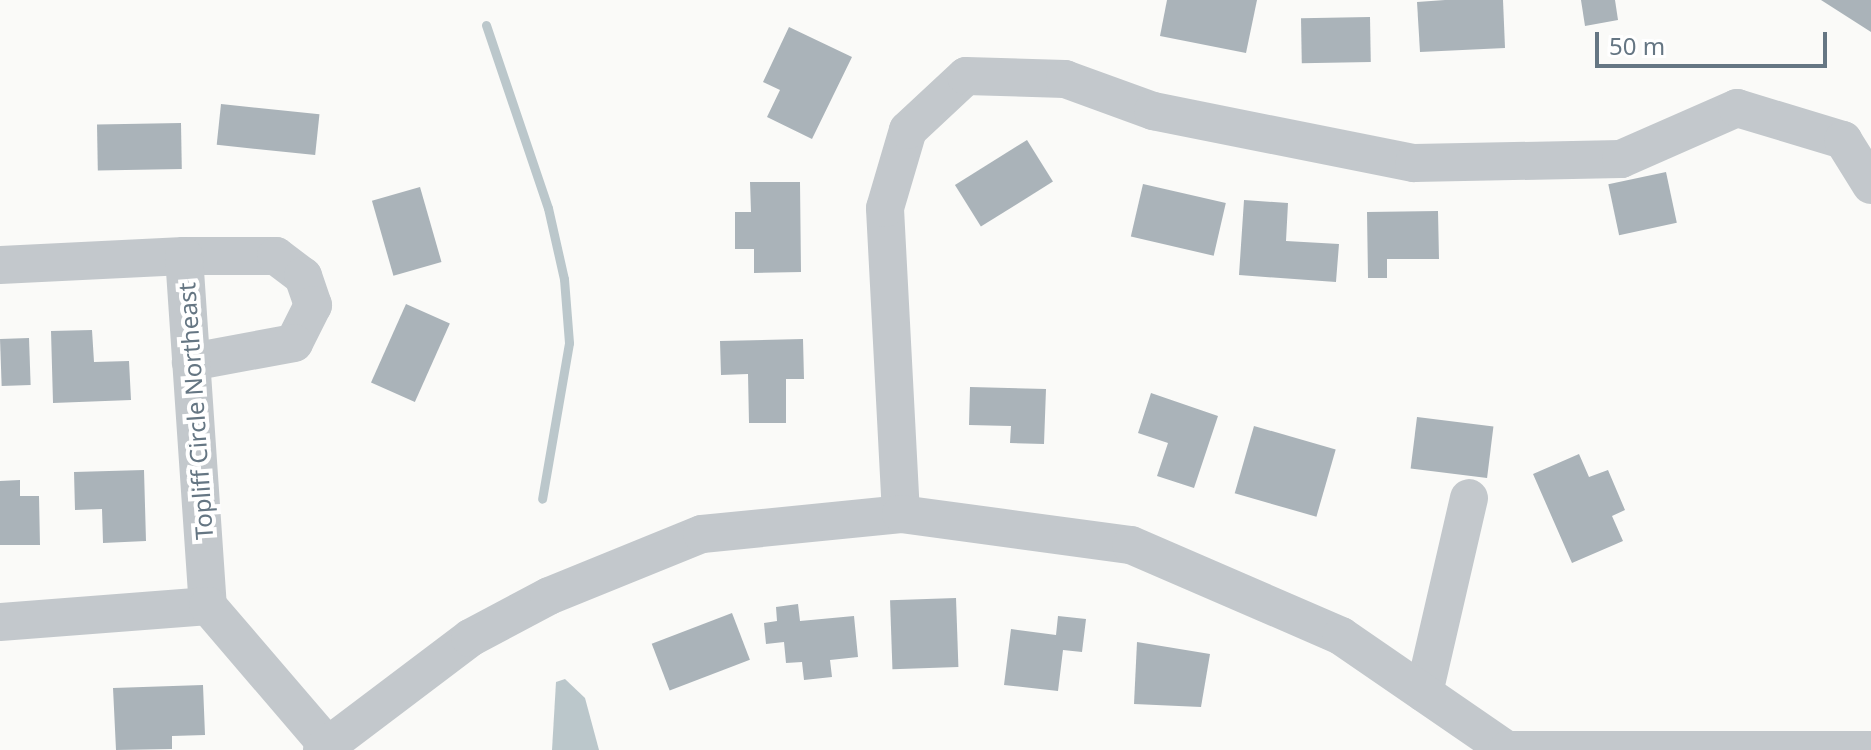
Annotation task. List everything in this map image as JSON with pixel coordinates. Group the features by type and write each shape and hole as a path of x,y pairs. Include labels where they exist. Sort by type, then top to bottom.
{"street":[{"path":"901,514 885,208 908,130 966,76 1065,79 1153,111 1414,163 1621,159 1737,108 1843,140 1871,185"},
{"path":"184,256 276,256 303,276 313,305 294,343 191,362"},
{"name":"Topliff Circle Northeast","path":"0,265 184,256 208,606"},
{"path":"1424,693 1469,498"},
{"path":"0,622 208,606 324,747 470,638 702,534 901,514 1131,545 1341,636 1507,750 1871,750"}],"shaded area":[{"path":"565,679 585,698 599,750 552,750 556,682"}],"building":[{"path":"1167,0 1257,0 1246,53 1160,36"},
{"path":"1503,0 1505,48 1420,52 1417,2"},
{"path":"1581,0 1615,0 1618,20 1585,26"},
{"path":"1821,0 1871,0 1871,32"},
{"path":"1370,17 1371,62 1302,63 1301,18"},
{"path":"789,27 852,57 812,139 767,117 780,90 763,82"},
{"path":"221,104 319,114 315,155 217,145"},
{"path":"181,123 182,169 98,170 97,124"},
{"path":"1027,140 1053,182 981,227 955,185"},
{"path":"1666,172 1677,223 1619,235 1608,184"},
{"path":"750,182 800,182 801,272 754,273 754,249 735,249 735,212 751,212"},
{"path":"1143,184 1226,203 1214,256 1131,237"},
{"path":"420,187 441,262 393,276 372,201"},
{"path":"1244,200 1288,203 1286,241 1339,244 1336,282 1239,275"},
{"path":"1438,211 1439,259 1387,259 1387,278 1368,278 1367,212"},
{"path":"406,304 450,324 415,402 371,383"},
{"path":"92,330 94,362 129,361 131,400 53,403 51,331"},
{"path":"29,338 31,385 2,386 0,339"},
{"path":"803,339 804,379 786,379 786,423 749,423 748,374 721,375 720,341"},
{"path":"970,387 1046,389 1044,444 1010,443 1011,426 969,425"},
{"path":"1151,393 1218,416 1194,488 1157,476 1168,443 1138,433"},
{"path":"1417,417 1493,426 1487,478 1411,469"},
{"path":"1254,426 1336,449 1316,517 1235,493"},
{"path":"1579,454 1589,477 1608,470 1625,510 1612,516 1623,541 1572,563 1533,474"},
{"path":"144,470 146,541 103,543 102,509 75,510 74,472"},
{"path":"20,480 20,496 39,496 40,545 0,545 0,481"},
{"path":"956,598 958,667 892,669 890,600"},
{"path":"798,604 800,621 854,616 858,657 830,660 832,677 804,680 802,662 786,663 784,642 766,644 764,623 777,621 776,607"},
{"path":"732,613 750,660 670,690 652,644"},
{"path":"1058,616 1086,619 1082,652 1063,650 1058,691 1004,685 1011,629 1056,635"},
{"path":"1137,642 1210,654 1201,707 1134,704"},
{"path":"203,685 205,735 172,736 172,749 116,750 113,688"}],"waterway":[{"path":"486,25 548,208 564,279 569,343 542,499"}]}
